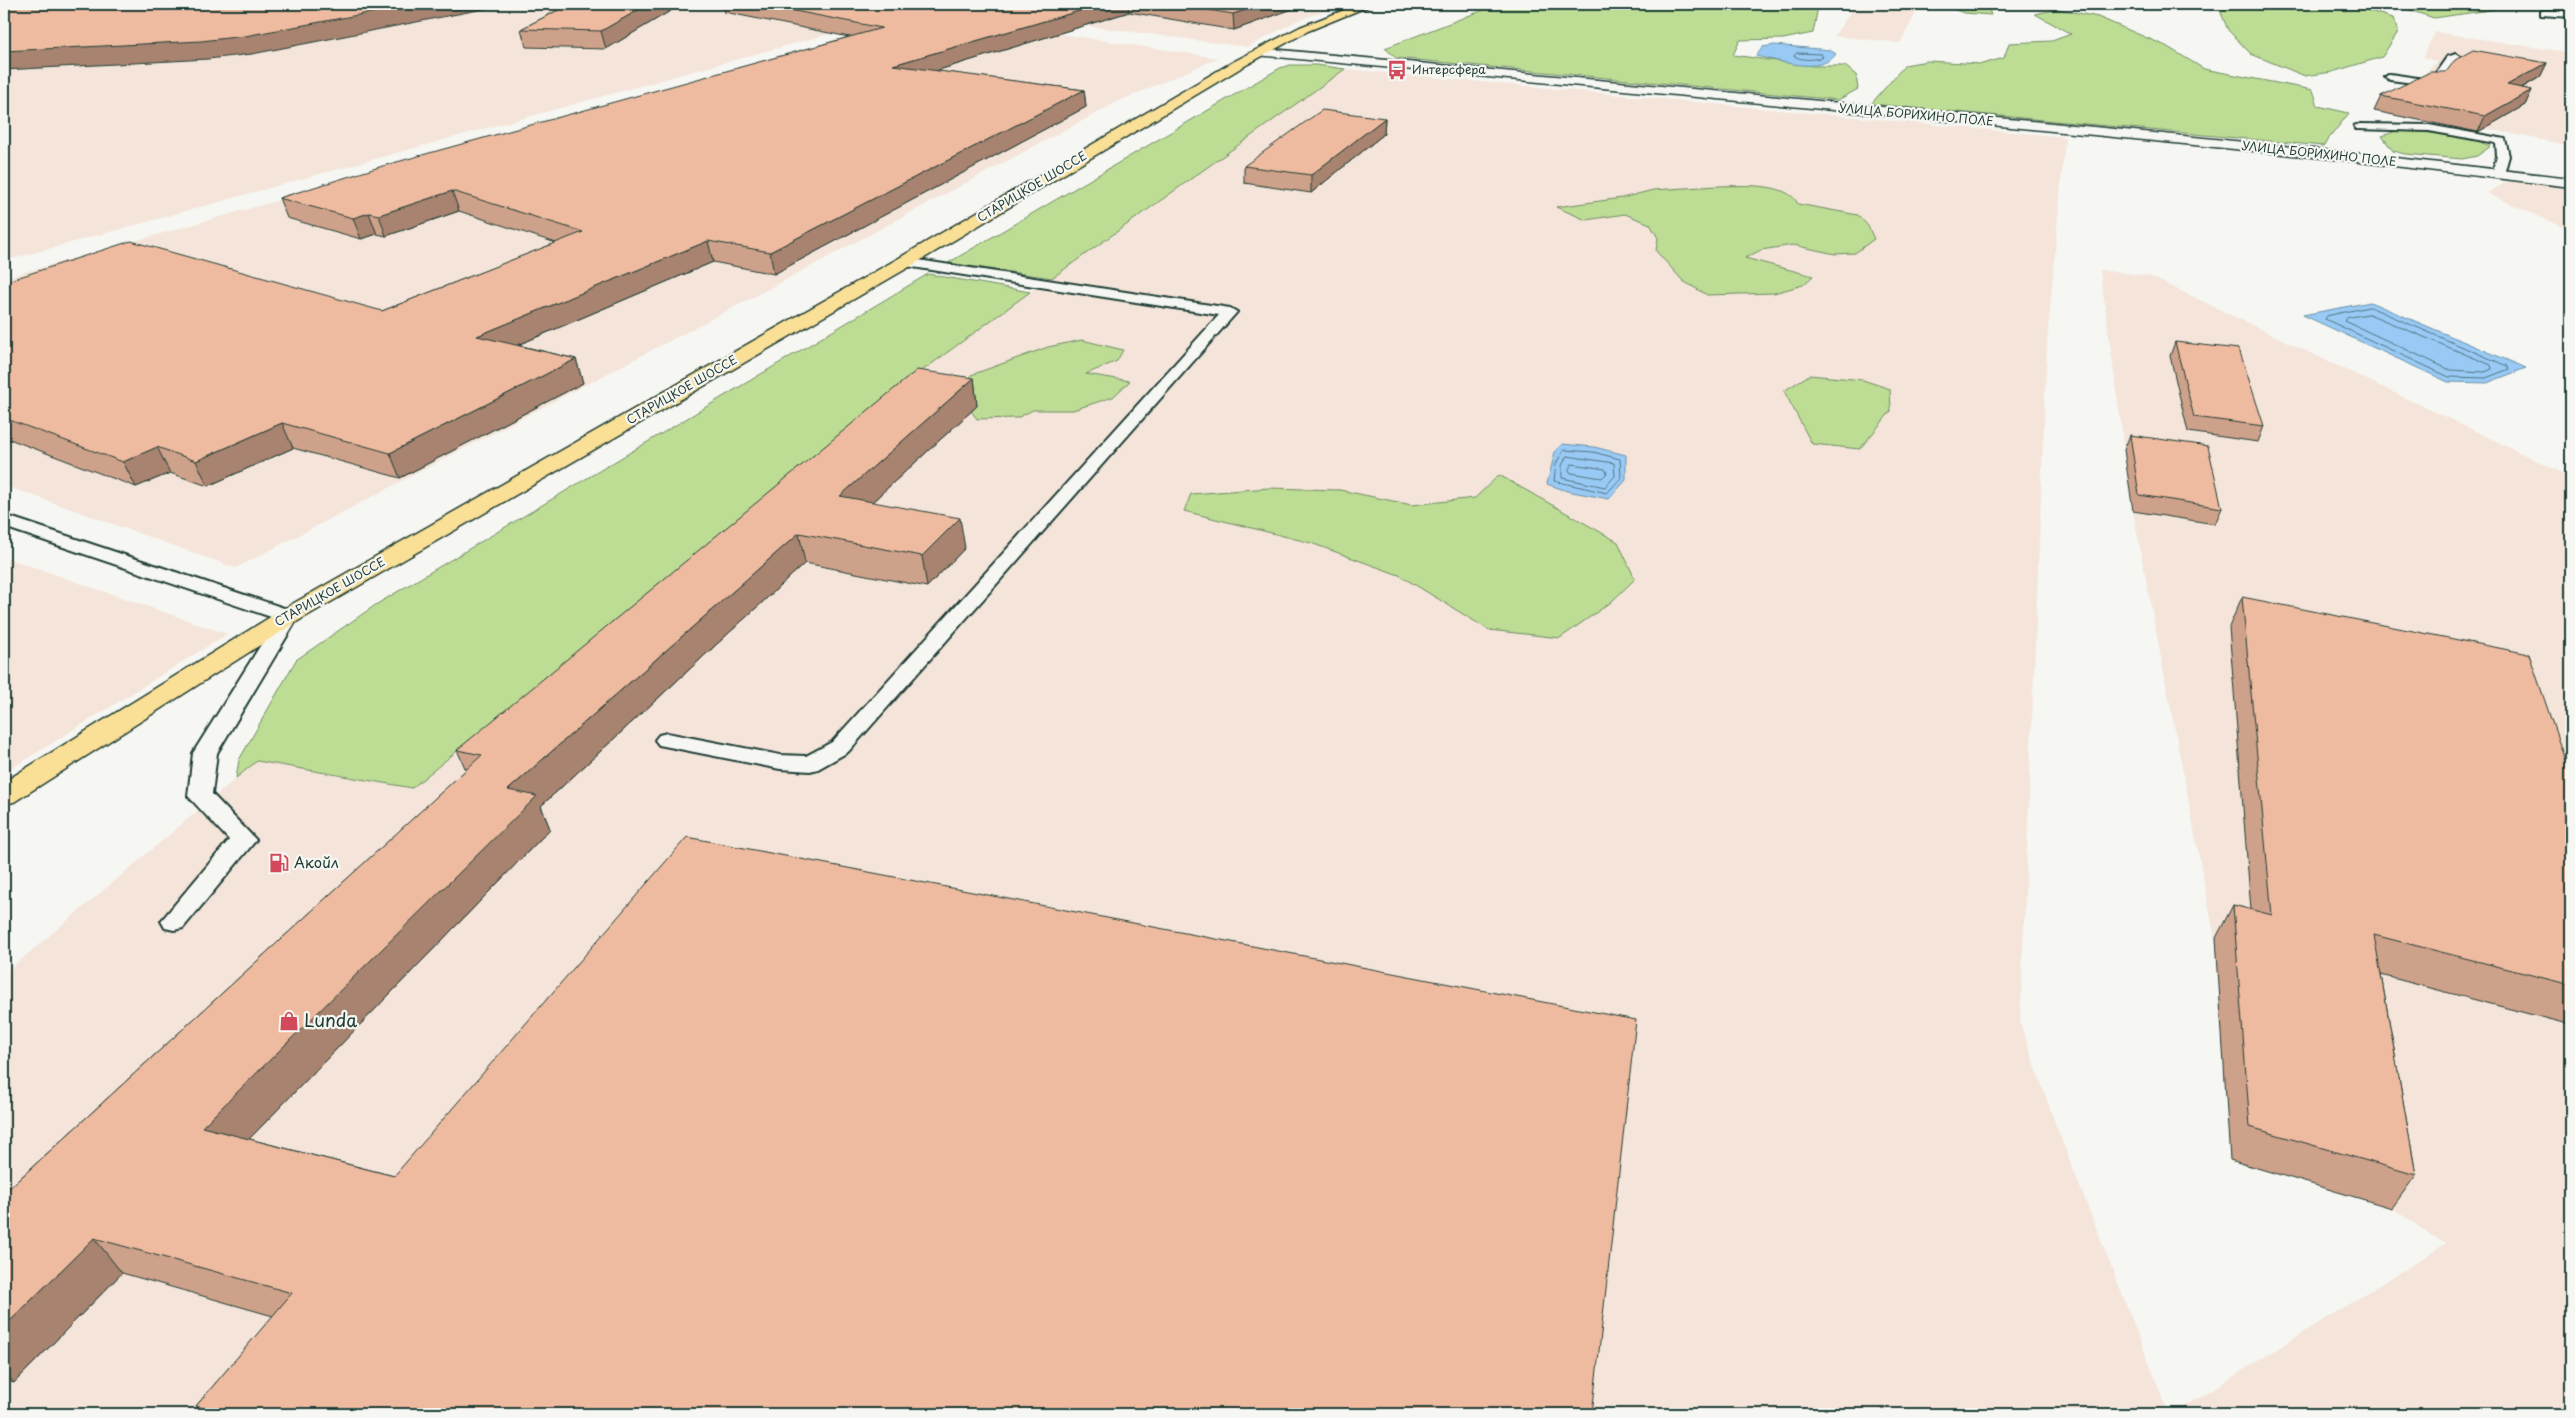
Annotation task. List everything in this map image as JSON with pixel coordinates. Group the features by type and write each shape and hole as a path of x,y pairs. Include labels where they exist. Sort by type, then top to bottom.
{"main road":[{"name":"СТАРИЦКОЕ ШОССЕ","path":"4,794 289,616 905,262 1260,52 1304,29 1369,4"}],"street":[{"name":"УЛИЦА БОРИХИНО ПОЛЕ","path":"1260,52 2094,131 2571,183"}],"lane":[{"path":"2544,13 2571,14"},
{"path":"2390,77 2434,84 2451,59 2456,57"},
{"path":"2360,127 2429,128 2501,141 2503,156 2498,174"},
{"path":"667,740 780,762 810,764 840,747 1230,312 905,262"},
{"path":"4,521 289,616 205,753 200,796 243,840 174,922"}],"shaded area":[{"path":"91,4 871,4 912,11 4,261 4,17"},
{"path":"978,4 1343,4 1296,21 1248,47 959,9"},
{"path":"1855,5 1917,11 1900,43 1834,36"},
{"path":"933,15 1218,58 1117,102 755,296 236,568 4,485 4,278"},
{"path":"2435,32 2571,53 2571,146 2484,128 2478,132 2417,81 2437,61 2423,57"},
{"path":"1345,69 2065,137 2047,341 2020,1023 2056,1126 2169,1414 31,1414 4,1406 4,974 257,761 412,788 900,387 1030,292"},
{"path":"2516,177 2571,189 2571,231 2487,193"},
{"path":"2100,270 2149,276 2571,477 2571,1414 2173,1414 2447,1243 2431,1235 2392,1208 2230,1160 2216,944 2133,511"},
{"path":"4,557 227,634 4,773"}],"green space":[{"path":"1499,4 1829,4 1818,7 1813,33 1783,39 1740,40 1733,55 1813,66 1845,66 1856,75 1858,89 1838,100 1396,58 1385,48"},
{"path":"1939,4 1987,4 1991,15 1964,13"},
{"path":"2204,4 2347,4 2393,18 2398,32 2382,57 2332,72 2305,76 2251,54 2228,30 2219,8"},
{"path":"2390,4 2537,4 2535,9 2497,9 2434,18"},
{"path":"2058,9 2098,17 2166,46 2204,69 2313,90 2318,106 2349,113 2323,146 1871,104 1905,65 1927,61 1982,64 2004,58 2009,43 2052,41 2071,34 2035,14"},
{"path":"1290,65 1316,65 1345,69 1052,278 948,263 1280,68"},
{"path":"2396,131 2444,134 2491,146 2477,156 2462,159 2405,154 2393,151 2382,136"},
{"path":"1717,186 1761,186 1773,188 1784,191 1798,204 1858,215 1868,226 1874,239 1855,253 1835,254 1793,245 1761,250 1745,258 1813,276 1803,285 1774,293 1707,295 1683,281 1656,251 1658,238 1650,224 1625,214 1586,220 1556,207 1622,198 1653,190"},
{"path":"928,274 1030,292 900,387 412,788 257,761 236,778 239,760 296,660 377,604"},
{"path":"1082,340 1123,350 1117,361 1086,374 1130,381 1113,397 1073,410 1033,410 1017,418 977,419 963,400 971,375 1048,347"},
{"path":"1809,375 1863,380 1890,389 1891,411 1860,449 1812,444 1784,391"},
{"path":"1499,475 1618,542 1635,579 1610,603 1560,638 1489,630 1399,575 1311,543 1184,511 1191,494 1269,488 1340,490 1412,505 1475,498"}],"water":[{"path":"1774,45 1830,50 1836,54 1829,61 1809,65 1798,65 1756,56 1763,47"},
{"path":"2370,302 2526,368 2487,383 2448,382 2303,315"},
{"path":"1562,444 1594,447 1626,455 1626,480 1609,499 1567,491 1547,484 1555,452"}],"building":[{"path":"4,4 417,4 245,36 201,41 4,51"},
{"path":"570,4 649,4 601,31 521,29"},
{"path":"759,4 1103,4 893,65 1084,90 770,252 708,241 477,336 576,359 390,453 282,423 196,461 157,447 123,462 4,418 4,282 131,241 382,311 583,232 452,191 379,215 369,213 353,218 279,198 386,165 882,28"},
{"path":"1172,4 1263,4 1233,14"},
{"path":"2473,50 2547,63 2507,85 2532,90 2485,116 2381,96 2430,72 2446,72 2455,60"},
{"path":"1322,110 1385,118 1311,175 1244,166"},
{"path":"2175,342 2239,349 2264,426 2194,417"},
{"path":"917,370 974,378 840,496 960,518 922,556 799,533 508,790 537,796 202,1127 394,1176 687,837 1636,1020 1592,1414 224,1414 196,1406 292,1293 94,1238 4,1327 4,1193 482,755 457,750"},
{"path":"2130,435 2208,446 2222,508 2139,495"},
{"path":"2242,597 2529,654 2571,778 2571,985 2374,935 2416,1175 2250,1127 2233,905 2272,915"}],"place":[{"name":"Интерсфера","path":"1397,70"},
{"name":"Акойл","path":"279,863"},
{"name":"Lunda","path":"289,1021"}]}
